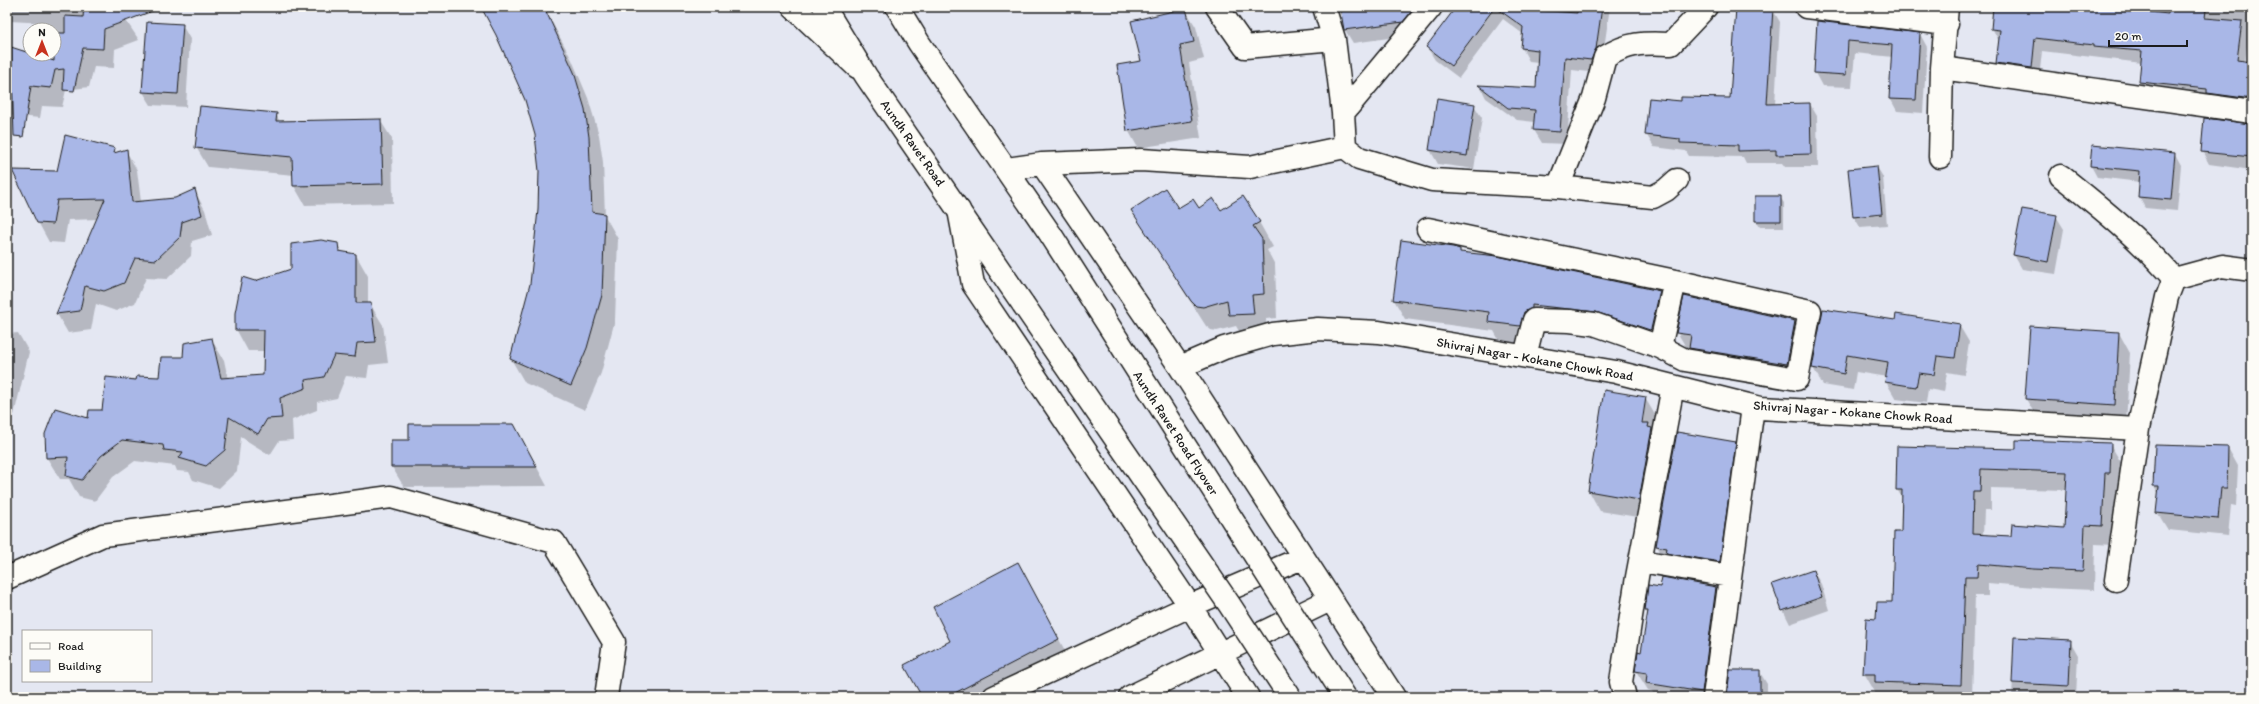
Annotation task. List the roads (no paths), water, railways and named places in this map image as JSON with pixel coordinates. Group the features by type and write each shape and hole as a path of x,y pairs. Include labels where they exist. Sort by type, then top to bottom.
{"street":[{"path":"793,7 866,76"},
{"path":"824,7 866,76"},
{"path":"897,7 919,43 1007,169 1042,164 1141,160 1250,167 1345,147"},
{"path":"908,7 919,43"},
{"path":"1217,7 1245,46 1334,39"},
{"path":"1324,7 1334,39 1343,113 1345,147 1359,158 1432,180 1558,187 1653,197 1666,190 1677,180"},
{"path":"1343,113 1431,7"},
{"path":"1558,187 1594,98 1605,57 1622,47 1642,44 1671,44 1706,7"},
{"path":"1806,7 1947,15 1942,68 1939,140 1940,157"},
{"path":"1942,68 2252,112"},
{"name":"Aundh Ravet Road","path":"866,76 959,210"},
{"path":"1042,164 1180,368 1302,558 1394,697"},
{"name":"Aundh Ravet Road Flyover","path":"1007,169 1051,235 1345,697"},
{"path":"2061,176 2117,222 2160,263 2174,279"},
{"path":"959,210 1229,604 1290,697"},
{"path":"959,210 973,284 1190,606 1248,697"},
{"path":"1428,229 1810,311 1797,379 1685,360 1660,347 1594,324 1570,321 1534,320 1525,356"},
{"path":"2174,279 2222,266 2252,270"},
{"path":"2116,580 2138,429 2167,297 2174,279"},
{"path":"1660,347 1675,281"},
{"name":"Shivraj Nagar - Kokane Chowk Road","path":"1180,368 1224,348 1273,334 1318,329 1379,332 1616,372 1753,407 2138,429"},
{"path":"1625,697 1621,682 1641,561 1673,386"},
{"path":"1714,697 1729,576 1753,407"},
{"path":"7,578 103,535 391,497 554,542 614,642 606,697"},
{"path":"994,697 1190,606 1302,558"},
{"path":"1641,561 1729,576"},
{"path":"1130,697 1330,600"}]}
